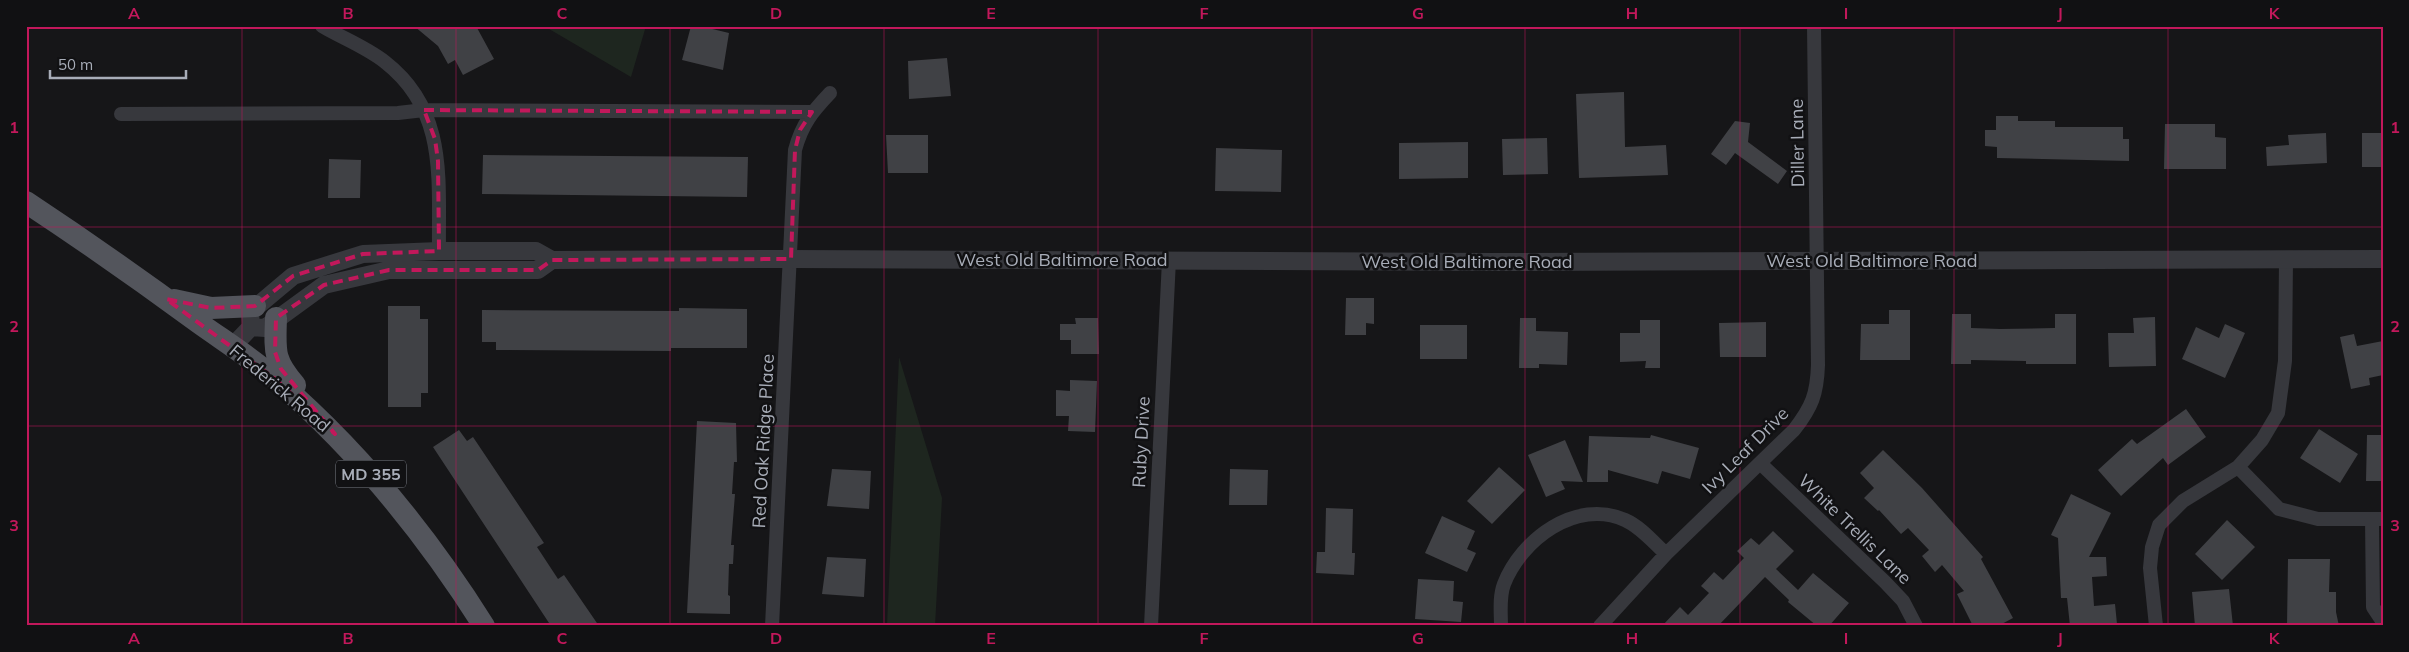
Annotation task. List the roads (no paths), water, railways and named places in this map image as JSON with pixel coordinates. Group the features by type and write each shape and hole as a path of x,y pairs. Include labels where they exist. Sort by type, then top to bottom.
{"main road":[{"name":"Frederick Road","path":"26,202 124,267 274,378 335,434 389,493 451,574 484,626"},
{"path":"166,298 253,316"},
{"path":"276,318 275,352 281,369 335,434"}],"street":[{"path":"322,26 385,61 409,86 424,110 435,139 438,161 438,251"},
{"name":"Diller Lane","path":"1814,26 1817,260"},
{"name":"Red Oak Ridge Place","path":"772,626 795,150 800,130 812,112 830,93"},
{"path":"121,114 398,113 424,110 812,112"},
{"name":"West Old Baltimore Road","path":"232,347 253,316 293,276 363,254 438,251 536,251 552,260 791,259 1503,262 2383,259"},
{"name":"West Old Baltimore Road","path":"253,316 265,328 276,318 324,285 389,270 538,270 552,260"},
{"name":"Ruby Drive","path":"1151,626 1169,260"},
{"name":"Ivy Leaf Drive","path":"1605,624 1666,554 1794,430 1810,409 1817,387 1817,260"},
{"path":"2156,626 2150,568 2152,547 2159,525 2183,501 2238,467 2262,440 2278,413 2285,361 2286,260"},
{"name":"White Trellis Lane","path":"1760,464 1885,582 1903,601 1916,626"},
{"path":"2238,467 2279,509 2318,519 2378,519 2373,607 2383,622"},
{"path":"1501,626 1503,586 1513,564 1532,542 1569,518 1587,514 1625,520 1666,554"}]}
